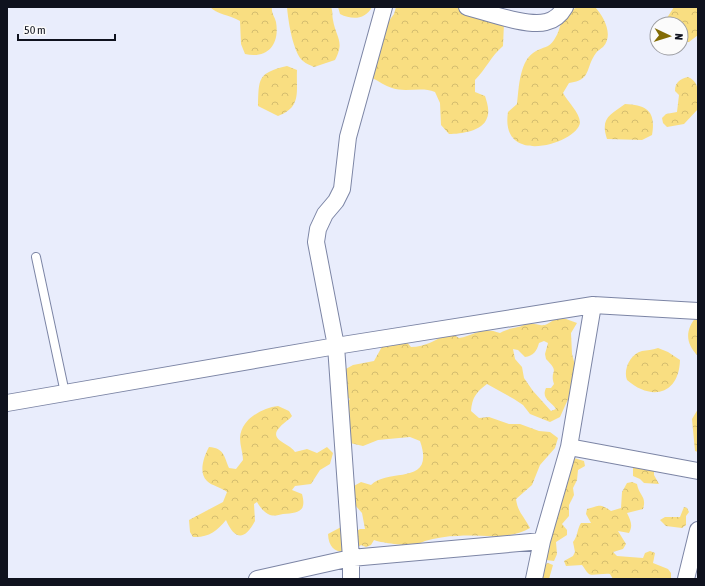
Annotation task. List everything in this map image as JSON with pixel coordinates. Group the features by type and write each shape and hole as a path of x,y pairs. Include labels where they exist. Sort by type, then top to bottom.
{"street":[{"path":"351,579 352,558 336,346 316,242 318,229 325,214 336,201 342,189 348,138 384,7"},
{"path":"467,7 531,23 547,22 560,14 565,7"},
{"path":"534,579 542,541 570,446 593,305"},
{"path":"7,404 336,346 593,305 698,311"},
{"path":"570,446 698,470"},
{"path":"686,579 698,530"},
{"path":"257,579 352,558 542,541"}],"lane":[{"path":"36,257 65,393"}],"green space":[{"path":"210,7 272,7 277,30 274,44 266,52 253,55 245,54 241,44 240,21"},
{"path":"287,7 331,7 334,26 340,44 335,60 314,67 299,57 290,28"},
{"path":"338,7 372,7 362,17 354,18 340,14"},
{"path":"396,7 486,7 504,23 503,46 475,80 475,92 485,96 488,107 487,118 481,126 471,131 449,134 441,125 440,103 435,92 430,90 403,90 392,88 372,78 380,33 394,14"},
{"path":"578,7 595,7 602,16 608,32 608,37 603,47 593,58 585,76 569,83 563,93 576,111 579,118 580,122 577,130 555,143 541,146 527,145 515,140 509,130 508,112 517,104 519,83 526,61 530,55 552,43 563,18 566,14"},
{"path":"674,7 698,7 698,35 689,42 689,16 668,16"},
{"path":"287,66 297,70 296,98 291,108 278,116 258,106 260,83 262,78 270,71"},
{"path":"688,77 695,82 697,86 698,109 684,124 667,127 663,123 662,118 666,114 677,112 679,95 675,91 676,85 680,80"},
{"path":"625,104 639,106 649,111 653,121 652,135 642,140 607,139 605,126 608,118"},
{"path":"697,316 698,356 691,346 688,336 690,326"},
{"path":"556,318 566,319 577,323 571,333 572,354 575,365 569,397 560,417 550,422 530,414 523,405 487,384 475,396 472,402 471,411 479,418 489,417 509,424 520,424 539,431 550,432 558,438 555,448 540,465 532,485 516,499 520,511 530,528 522,532 504,536 445,537 424,541 416,545 395,544 374,540 371,545 366,547 361,545 345,552 335,550 329,541 328,534 343,526 355,532 360,529 365,529 362,513 355,505 352,487 361,482 371,485 388,477 408,474 416,470 421,465 423,455 420,441 410,437 378,440 363,446 350,443 341,410 350,399 343,394 344,370 353,365 374,361 384,343 404,339 411,347 416,347 440,338 449,332 459,338 488,330 500,333 526,324 544,325","holes":["544,341 548,343 545,354 546,359 554,370 554,384 551,388 546,388 545,395 547,400 556,409 551,411 533,391 524,378 522,367 515,359 513,349 518,350 525,357 534,353 539,343"]},
{"path":"658,348 668,352 680,360 678,372 675,381 669,387 662,391 645,391 636,387 627,380 626,372 628,363 634,355 642,351"},
{"path":"278,406 289,411 292,416 277,431 276,435 281,441 295,452 307,449 317,453 327,447 333,453 330,464 320,470 311,484 295,486 292,490 302,494 302,508 297,512 276,516 265,512 257,502 254,504 255,521 248,532 244,535 236,535 229,527 226,520 212,533 193,537 190,532 189,520 223,502 227,492 209,483 204,478 202,469 205,455 209,447 221,451 229,468 236,469 243,460 240,438 244,425 259,412"},
{"path":"698,409 698,452 695,451 692,419"},
{"path":"574,458 584,461 585,466 578,470 577,480 573,488 574,495 569,505 569,516 562,524 567,530 567,535 556,542 557,554 554,561 546,560 541,530 561,496 564,495"},
{"path":"633,465 654,469 654,475 659,484 644,483 640,479 633,476"},
{"path":"632,482 637,484 644,501 643,509 627,513 631,523 629,533 618,531 626,544 623,549 613,552 617,556 643,558 645,553 650,551 655,553 653,563 668,569 671,573 671,579 613,579 610,574 589,574 582,565 566,566 564,561 573,556 575,552 573,542 581,523 591,523 586,514 587,509 599,506 611,511 621,508 622,492 627,483"},
{"path":"684,507 687,508 689,512 686,516 686,525 682,528 666,526 660,520 665,517 680,517"},
{"path":"548,563 553,565 549,579 541,579 544,565"}]}
